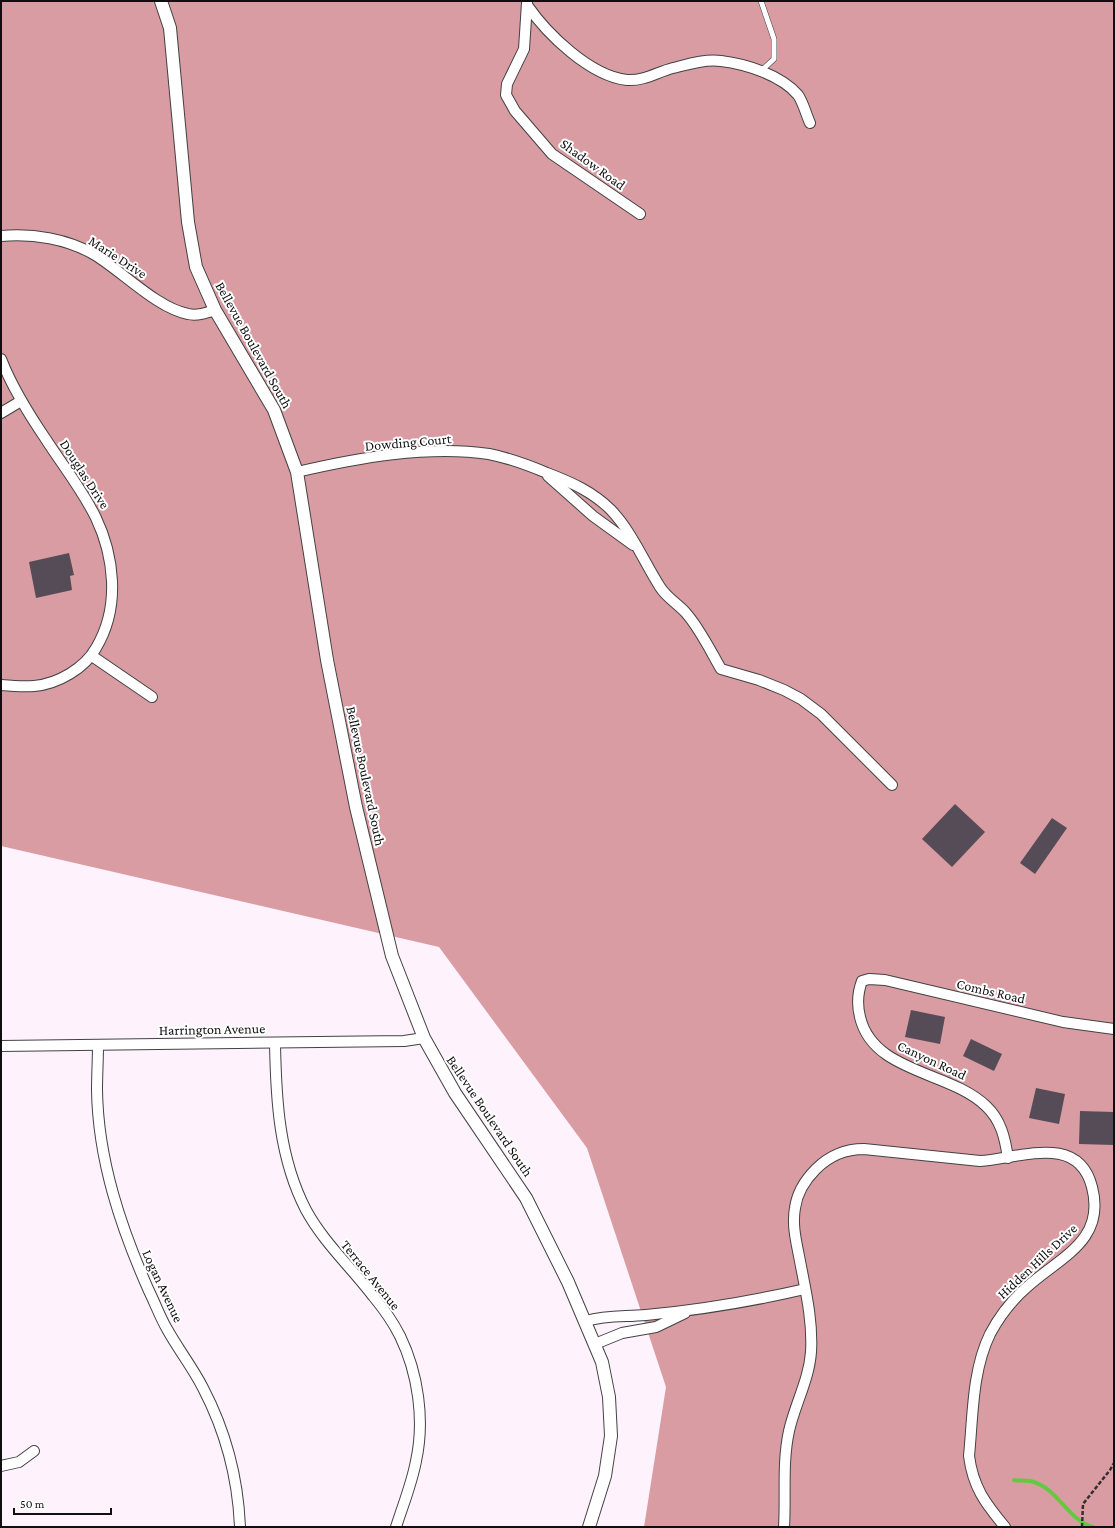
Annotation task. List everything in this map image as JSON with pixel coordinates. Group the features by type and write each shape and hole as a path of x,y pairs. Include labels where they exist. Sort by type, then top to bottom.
{"street":[{"name":"Bellevue Boulevard South","path":"161,1 170,28 191,244 196,267 214,310 274,410 297,472 327,660 356,807 392,956 424,1038 455,1093 526,1198 559,1262 586,1321 607,1380 611,1436 605,1476 589,1527"},
{"name":"Shadow Road","path":"527,3 542,26 562,45 611,76 628,80 648,78 668,69 696,62 721,61 761,71 782,82 798,95 810,123"},
{"name":"Shadow Road","path":"527,3 524,49 507,84 506,95 515,111 552,154 640,214"},
{"name":"Marie Drive","path":"1,236 38,237 75,246 95,255 159,301 176,310 188,314 201,314 214,310"},
{"name":"Douglas Drive","path":"1,359 21,401 90,505 105,536 111,570 110,606 102,638 92,656 65,676 50,683 34,686 1,685"},
{"path":"1,413 21,401"},
{"name":"Dowding Court","path":"297,472 330,464 415,452 443,450 490,455 521,463 581,487 596,497 624,525 660,588 668,597 678,604 694,623 721,669 778,687 807,703 821,714 892,785"},
{"name":"Dowding Court","path":"544,472 593,516 638,549"},
{"path":"92,656 152,697"},
{"name":"Combs Road","path":"862,982 869,979 885,980 1063,1022 1114,1029"},
{"name":"Canyon Road","path":"862,982 858,998 859,1011 867,1035 876,1046 890,1056 912,1068 973,1095 985,1105 994,1114 1000,1126 1005,1138 1008,1158"},
{"name":"Harrington Avenue","path":"1,1046 404,1041 424,1038"},
{"name":"Terrace Avenue","path":"275,1043 276,1096 279,1127 285,1154 306,1210 322,1236 373,1295 400,1336 410,1362 418,1403 419,1436 417,1459 396,1527"},
{"name":"Logan Avenue","path":"98,1045 97,1091 101,1133 108,1175 119,1217 132,1252 166,1328 203,1388 225,1436 236,1482 240,1527"},
{"name":"Hidden Hills Drive","path":"784,1527 784,1465 786,1447 794,1414 809,1368 811,1351 810,1316 796,1238 794,1210 797,1198 803,1186 812,1173 830,1157 851,1149 864,1149 967,1160 1008,1158 1048,1152 1069,1157 1079,1163 1091,1181 1094,1193 1095,1213 1090,1231 1083,1241 1027,1286 1007,1308 990,1334 982,1354 976,1382 969,1461 976,1489 1004,1527"},
{"path":"586,1321 600,1317 646,1315 748,1302 805,1289"},
{"path":"595,1344 622,1333 656,1327 692,1309"},
{"path":"1,1466 19,1462 34,1451"}],"lane":[{"path":"761,1 774,39 774,59 761,71"}],"path":[{"path":"1082,1527 1083,1504 1114,1463"}],"shaded area":[{"path":"1,1 1114,1 1114,1527 644,1527 666,1387 587,1148 439,947 1,846"}],"building":[{"path":"69,553 74,575 70,576 72,590 36,598 29,562"},
{"path":"955,804 985,832 952,867 922,839"},
{"path":"1052,818 1067,828 1035,874 1020,863"},
{"path":"911,1010 945,1017 940,1044 905,1037"},
{"path":"971,1039 1002,1054 994,1071 963,1056"},
{"path":"1036,1088 1065,1094 1059,1124 1029,1118"},
{"path":"1080,1111 1114,1112 1114,1145 1079,1144"}],"waterway":[{"path":"1014,1480 1030,1481 1048,1489 1076,1518 1093,1527"}]}
